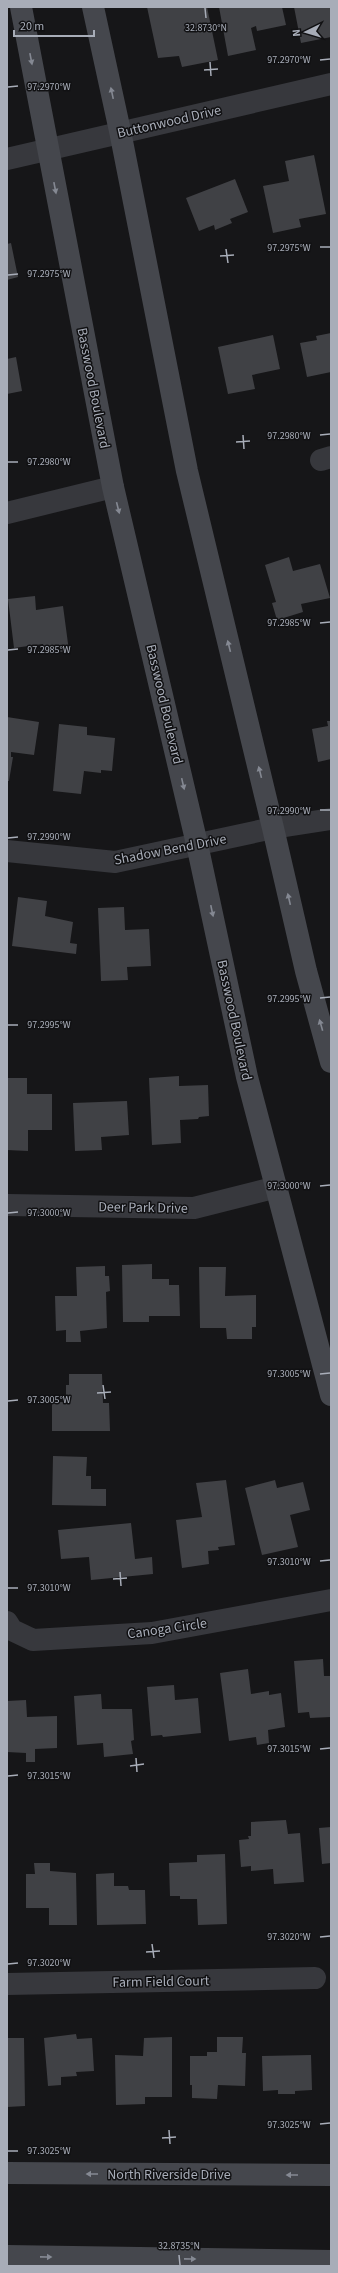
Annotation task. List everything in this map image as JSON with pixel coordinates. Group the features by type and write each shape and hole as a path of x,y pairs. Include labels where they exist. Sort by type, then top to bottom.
{"main road":[{"name":"Basswood Boulevard","path":"21,7 113,487 198,844 247,1077 331,1396"},
{"path":"93,7 120,131 187,471 274,828 306,970 331,1062"},
{"name":"North Riverside Drive","path":"7,2173 331,2175"},
{"path":"7,2256 331,2261"}],"street":[{"name":"Buttonwood Drive","path":"7,159 120,131 331,84"},
{"path":"7,513 113,487"},
{"name":"Shadow Bend Drive","path":"7,851 115,862 274,828 331,819"},
{"name":"Deer Park Drive","path":"7,1205 194,1208 277,1187"},
{"name":"Canoga Circle","path":"7,1622 12,1630 33,1640 152,1633 331,1600"},
{"name":"Farm Field Court","path":"7,1984 314,1978"}],"building":[{"path":"147,7 207,7 218,60 182,67 179,56 158,58"},
{"path":"219,7 282,7 286,25 257,31 256,26 251,28 256,50 228,56"},
{"path":"294,7 331,7 331,37 301,43"},
{"path":"314,155 326,214 299,219 301,227 273,233 263,186 289,181 285,161"},
{"path":"235,179 248,212 230,219 232,223 215,230 214,225 199,231 186,198"},
{"path":"11,243 18,277 7,280 7,244"},
{"path":"331,333 331,372 307,377 300,343 317,340 316,336"},
{"path":"273,335 280,369 252,375 255,389 228,394 218,347"},
{"path":"16,357 22,391 7,394 7,359"},
{"path":"289,557 293,571 320,564 330,598 301,604 303,612 277,620 272,603 276,602 265,565"},
{"path":"35,596 36,610 63,606 69,651 44,654 43,644 14,648 8,599"},
{"path":"7,717 39,722 34,755 11,752 11,757 13,757 9,781 7,781"},
{"path":"327,721 331,721 331,759 318,762 312,729 328,726"},
{"path":"59,724 87,727 87,735 115,738 112,771 101,770 101,773 84,771 81,794 53,791"},
{"path":"18,897 47,901 45,916 73,922 70,943 77,944 76,954 12,946"},
{"path":"124,907 125,930 149,929 151,966 127,967 128,980 101,981 98,908"},
{"path":"179,1076 179,1086 208,1085 209,1116 199,1117 198,1119 180,1120 181,1143 152,1145 149,1078"},
{"path":"7,1078 27,1078 27,1094 52,1094 52,1130 28,1130 28,1151 7,1150"},
{"path":"127,1101 129,1135 101,1137 102,1150 75,1151 73,1103"},
{"path":"152,1264 152,1279 169,1279 169,1285 179,1285 180,1316 149,1316 149,1322 123,1322 122,1265"},
{"path":"105,1266 105,1276 109,1276 110,1291 106,1292 107,1328 80,1331 81,1342 66,1342 66,1330 56,1331 55,1296 77,1296 76,1267"},
{"path":"199,1267 226,1267 225,1296 256,1295 256,1327 252,1327 252,1339 227,1339 226,1328 200,1328"},
{"path":"69,1374 102,1374 103,1403 109,1403 110,1431 52,1431 52,1402 66,1402 66,1385 69,1385"},
{"path":"53,1456 87,1457 86,1476 91,1476 91,1489 106,1489 106,1506 52,1505"},
{"path":"226,1480 235,1545 218,1547 219,1550 208,1551 209,1564 182,1568 176,1520 202,1517 196,1483"},
{"path":"275,1480 277,1488 303,1482 310,1510 290,1515 298,1547 262,1555 245,1488"},
{"path":"131,1523 135,1559 152,1557 153,1574 91,1580 89,1557 61,1559 58,1530"},
{"path":"323,1659 324,1676 331,1676 331,1717 310,1718 309,1712 298,1713 294,1661"},
{"path":"248,1669 251,1694 269,1691 269,1695 281,1693 285,1727 268,1730 269,1743 257,1745 256,1737 229,1741 220,1673"},
{"path":"174,1685 175,1700 198,1698 201,1733 163,1737 162,1735 151,1736 147,1687"},
{"path":"101,1694 102,1709 132,1709 134,1740 131,1741 133,1754 104,1757 103,1743 77,1745 74,1696"},
{"path":"26,1700 27,1717 57,1716 57,1748 35,1749 35,1762 26,1762 26,1753 7,1752 7,1701"},
{"path":"286,1820 288,1834 300,1833 304,1882 274,1884 273,1869 251,1871 251,1866 241,1867 239,1840 249,1839 248,1836 251,1836 251,1822"},
{"path":"331,1827 331,1863 322,1864 319,1828"},
{"path":"225,1854 227,1924 198,1925 197,1899 180,1899 180,1896 170,1896 169,1863 197,1862 197,1855"},
{"path":"34,1863 50,1863 50,1871 76,1873 77,1925 49,1925 49,1908 26,1908 26,1874 35,1874"},
{"path":"114,1873 114,1886 128,1886 129,1890 145,1890 146,1924 97,1925 96,1874"},
{"path":"76,2034 77,2039 92,2038 94,2071 76,2072 77,2076 61,2077 61,2085 48,2086 44,2038"},
{"path":"172,2037 172,2097 145,2097 145,2104 116,2105 115,2055 143,2056 144,2038"},
{"path":"217,2037 243,2037 242,2053 246,2053 245,2086 218,2085 217,2099 192,2098 192,2085 190,2085 190,2056 207,2056 207,2052 217,2052"},
{"path":"7,2038 24,2038 25,2106 7,2107"},
{"path":"311,2055 312,2090 295,2091 295,2094 278,2094 278,2090 263,2091 262,2056"}]}
